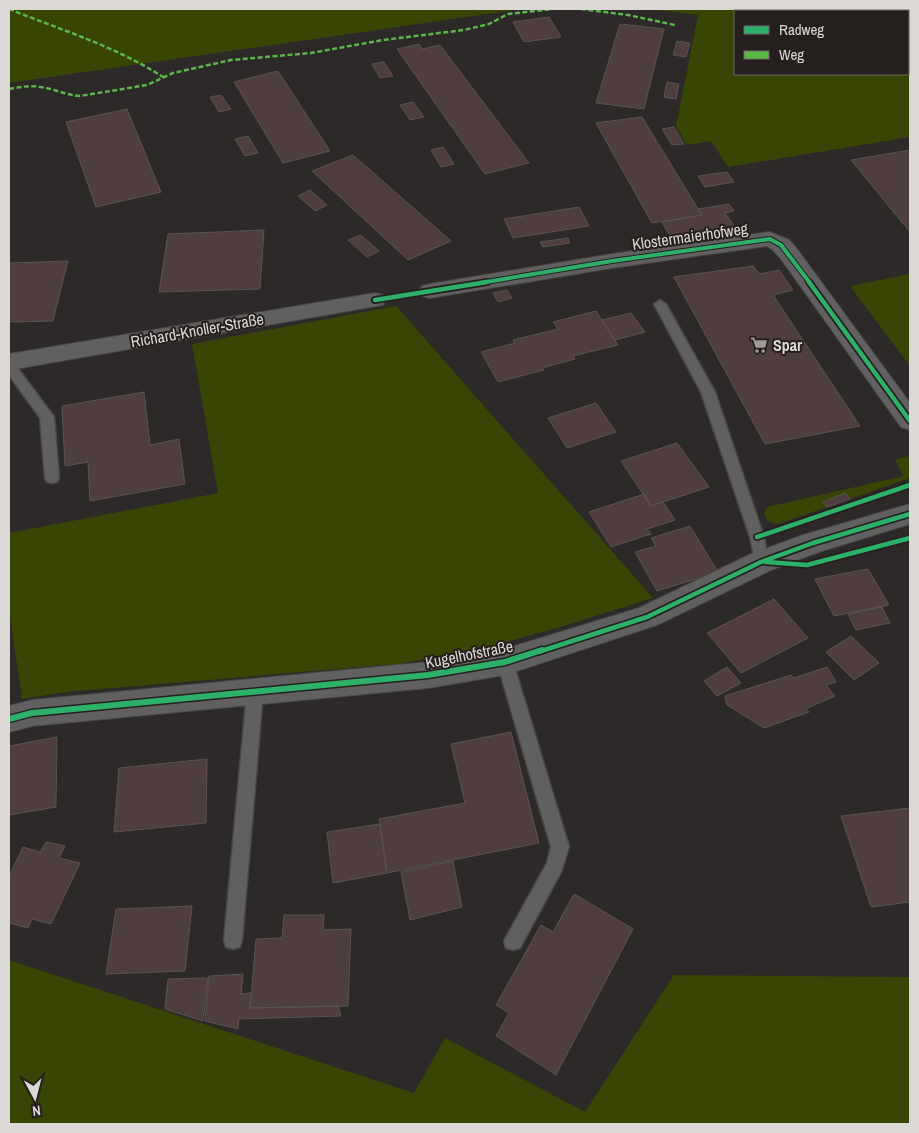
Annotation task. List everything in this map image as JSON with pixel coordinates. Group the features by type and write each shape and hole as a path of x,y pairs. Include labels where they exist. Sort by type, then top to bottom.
{"street":[{"name":"Klostermaierhofweg","path":"430,291 622,259 770,239 781,245 789,254 910,421"},
{"name":"Richard-Knoller-Straße","path":"9,362 375,300"},
{"name":"Kugelhofstraße","path":"9,719 32,713 428,675 505,662 647,617 761,562 813,543 910,514"}],"lane":[{"path":"660,304 708,392 757,537 761,562"},
{"path":"9,366 47,417 52,478"},
{"name":"Kugelhofstraße","path":"505,662 560,846 555,866 513,941"},
{"path":"233,940 255,692"}],"green space":[{"path":"9,9 522,9 9,83"},
{"path":"649,9 910,9 910,137 728,167 711,141 687,145 676,126 698,15"},
{"path":"910,274 910,366 850,286"},
{"path":"396,306 653,598 478,650 396,664 66,692 22,699 9,610 9,533 218,493 192,344"},
{"path":"908,456 910,460 910,478 850,499 844,494 823,502 827,507 778,524 769,522 766,519 764,514 767,507 904,476 895,460"},
{"path":"9,960 414,1093 445,1038 585,1112 674,975 910,977 910,1124 9,1124"}],"building":[{"path":"549,17 561,37 524,42 513,22"},
{"path":"620,24 664,29 644,109 596,103"},
{"path":"677,41 690,43 686,57 673,55"},
{"path":"419,44 422,49 440,45 529,163 485,174 397,49"},
{"path":"384,62 393,76 380,78 372,64"},
{"path":"278,71 330,151 283,163 234,82"},
{"path":"667,82 679,84 676,99 664,97"},
{"path":"221,95 231,109 219,112 210,97"},
{"path":"413,102 424,117 410,120 400,105"},
{"path":"127,109 161,192 96,207 66,122"},
{"path":"642,117 702,215 652,223 596,123"},
{"path":"674,127 684,144 672,145 662,129"},
{"path":"248,136 258,153 245,156 235,139"},
{"path":"443,147 454,164 441,167 431,150"},
{"path":"910,150 910,232 851,160"},
{"path":"353,155 451,241 408,260 312,171"},
{"path":"727,172 734,182 705,187 698,176"},
{"path":"310,190 327,205 315,211 298,196"},
{"path":"729,204 734,211 725,213 735,227 670,236 662,222 702,215 698,209"},
{"path":"579,207 589,226 513,238 504,219"},
{"path":"264,230 260,289 159,292 168,234"},
{"path":"361,235 379,251 367,257 348,240"},
{"path":"568,238 570,243 543,247 540,242"},
{"path":"68,261 53,321 9,322 9,263"},
{"name":"Spar","path":"753,266 759,274 779,270 793,290 773,295 860,426 765,444 674,277"},
{"path":"507,290 512,298 498,302 493,293"},
{"path":"596,311 618,345 573,356 575,359 542,368 544,370 498,382 481,352 515,343 513,340 558,329 553,322"},
{"path":"631,313 645,332 615,340 602,320"},
{"path":"144,392 150,445 179,439 185,484 90,501 88,462 65,466 62,406"},
{"path":"596,403 616,432 567,448 548,418"},
{"path":"677,443 709,487 651,506 621,461"},
{"path":"845,493 850,499 827,507 823,502"},
{"path":"644,494 651,506 663,502 675,520 647,529 651,534 611,547 589,512"},
{"path":"690,526 718,572 657,591 635,552 656,546 651,538"},
{"path":"868,569 889,605 834,616 815,579"},
{"path":"774,599 808,638 741,673 707,633"},
{"path":"882,607 890,623 856,630 848,614"},
{"path":"851,636 879,663 854,680 826,652"},
{"path":"727,667 741,683 717,696 704,681"},
{"path":"827,667 836,682 826,685 835,696 805,709 809,712 764,728 727,705 725,696 791,675 794,678"},
{"path":"511,732 539,843 387,873 379,819 465,803 451,744"},
{"path":"57,737 56,807 9,815 9,746"},
{"path":"207,759 206,823 114,832 119,768"},
{"path":"910,808 910,902 871,907 841,816"},
{"path":"380,824 387,873 333,883 327,832"},
{"path":"46,842 65,846 59,858 80,863 51,924 32,919 28,928 9,923 9,876 23,847 40,852"},
{"path":"453,861 462,907 410,920 401,872"},
{"path":"574,894 633,929 556,1075 496,1036 509,1013 496,1005 541,925 553,932"},
{"path":"192,906 185,971 106,974 116,909"},
{"path":"284,915 324,915 323,930 351,929 348,1006 250,1008 256,939 282,938"},
{"path":"243,974 241,994 251,993 250,1008 338,1006 341,1016 239,1019 238,1029 205,1021 209,976"},
{"path":"208,978 203,1021 165,1009 168,979"}],"marked path":[{"path":"9,9 108,47 146,66 163,77"},
{"path":"9,89 30,86 43,87 69,95 80,96 147,85 173,73 231,60 311,53 383,40 464,30 489,24 508,14 553,9"},
{"path":"581,9 628,15 675,25"}],"cycle path":[{"path":"375,300 612,261 770,239 781,245 789,254 910,421"},
{"path":"757,537 910,485"},
{"path":"9,719 32,713 428,675 505,662 647,617 761,562 813,543 910,514"},
{"path":"766,562 807,565 910,538"}],"place":[{"name":"Spar","path":"759,345"}]}
